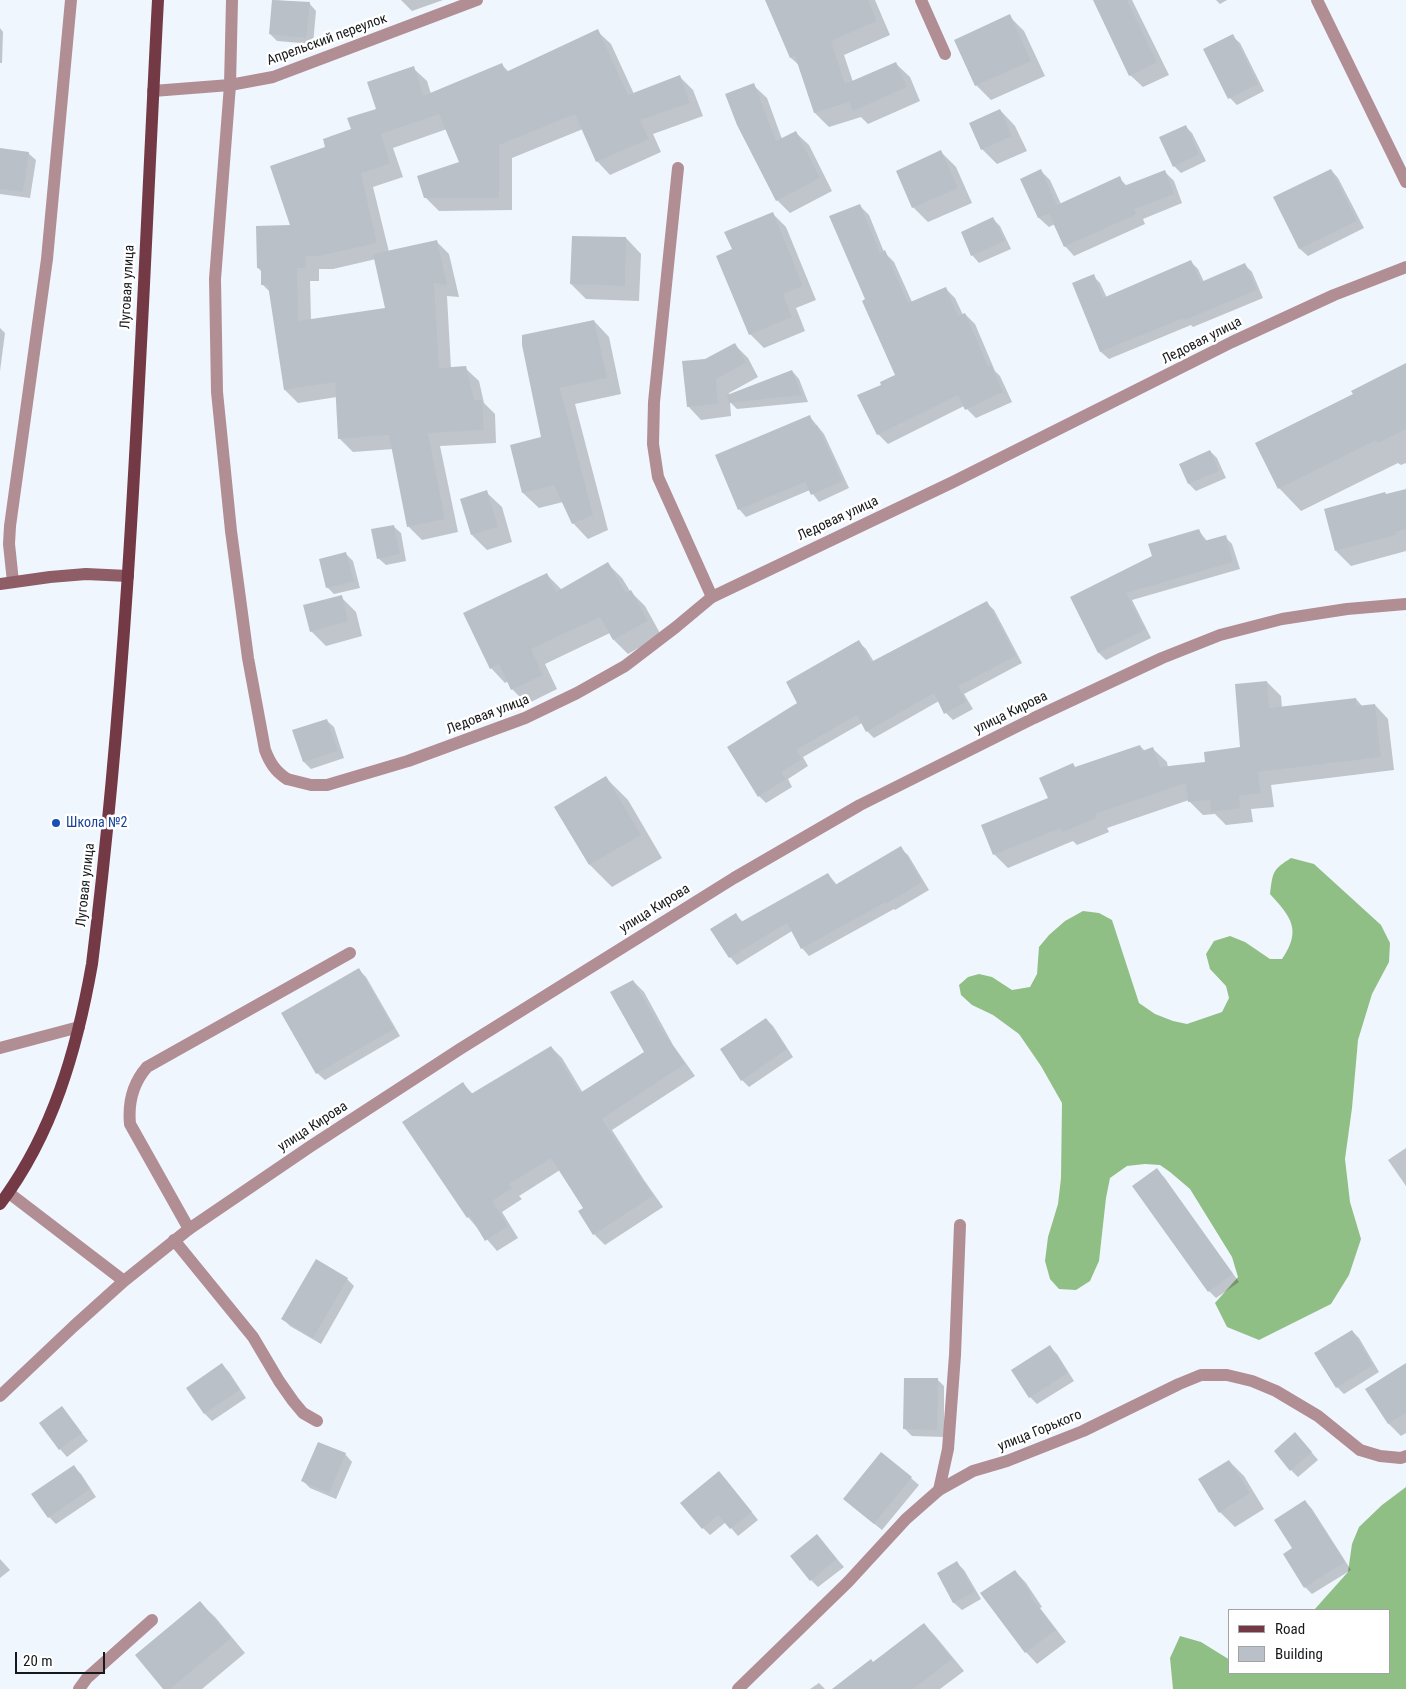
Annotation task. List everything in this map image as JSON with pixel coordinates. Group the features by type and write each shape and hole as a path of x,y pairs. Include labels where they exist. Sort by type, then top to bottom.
{"main road":[{"name":"Луговая улица","path":"0,1204 31,1158 58,1098 71,1061 91,971 100,905 116,736 128,576 158,0"}],"street":[{"path":"71,0 47,259 10,526 6,583 86,574 128,576"},
{"path":"230,85 232,0"},
{"name":"Апрельский переулок","path":"153,91 230,85 273,77 477,0"},
{"path":"921,0 945,54"},
{"path":"1316,0 1406,182"},
{"name":"Ледовая улица","path":"230,85 215,280 217,392 232,531 253,686 265,750 276,772 287,779 311,785 327,785 408,761 525,718 577,693 625,666 712,597 953,482 1232,342 1334,295 1406,267"},
{"path":"678,168 654,402 653,444 658,477 712,597"},
{"name":"улица Кирова","path":"0,1396 124,1281 189,1229 377,1103 630,942 734,878 860,805 1025,723 1162,658 1220,635 1282,619 1347,609 1406,604"},
{"path":"189,1229 130,1124 128,1108 140,1076 147,1067 350,953"},
{"path":"0,1048 79,1027"},
{"path":"9,1193 124,1281"},
{"path":"939,1490 948,1449 955,1355 960,1225"},
{"path":"174,1240 254,1337 279,1380 303,1413 317,1420"},
{"name":"улица Горького","path":"738,1689 848,1582 906,1519 939,1490 972,1471 1007,1461 1083,1431 1201,1375 1226,1375 1252,1380 1276,1391 1318,1416 1360,1450 1380,1456 1401,1458 1406,1456"},
{"path":"79,1689 87,1678 152,1620"}],"green space":[{"path":"1291,858 1314,864 1381,925 1390,943 1389,962 1372,994 1358,1040 1345,1159 1350,1202 1361,1239 1349,1275 1331,1304 1259,1340 1227,1327 1215,1303 1238,1277 1232,1257 1190,1189 1160,1165 1145,1164 1127,1166 1110,1178 1099,1261 1090,1281 1076,1290 1059,1289 1050,1279 1045,1261 1048,1237 1058,1204 1061,1178 1062,1103 1041,1066 1019,1034 993,1015 972,1005 961,995 959,985 968,977 979,974 992,977 1012,990 1030,987 1037,974 1039,947 1065,921 1083,911 1099,913 1112,920 1139,1003 1155,1014 1187,1024 1222,1012 1229,998 1226,986 1210,969 1206,954 1214,941 1230,936 1245,942 1270,959 1282,959 1292,940 1293,932 1284,910 1270,894 1274,872"},
{"path":"1406,1487 1406,1689 1173,1689 1170,1658 1180,1636 1201,1642 1228,1659 1228,1674 1391,1674 1391,1609 1315,1609 1348,1572 1352,1544 1359,1527 1382,1505"}],"building":[{"path":"272,0 310,2 306,38 269,34"},
{"path":"765,0 868,0 877,21 831,41 845,84 896,62 907,87 853,111 849,102 814,113 795,56 790,58"},
{"path":"1093,0 1127,0 1157,62 1129,76"},
{"path":"1010,14 1031,61 975,86 954,40"},
{"path":"598,29 628,95 680,75 690,103 640,120 649,139 596,162 575,114 499,145 499,198 424,198 417,176 459,162 439,114 381,134 390,164 361,173 377,243 319,256 306,256 306,268 297,268 298,321 385,308 373,254 437,240 447,285 434,283 439,368 466,366 474,400 482,400 484,430 428,433 445,519 407,527 389,435 338,439 335,382 284,390 268,285 261,285 261,268 257,268 256,226 290,225 270,166 325,147 323,139 351,129 347,118 376,109 367,82 414,66 423,96 502,63 506,72"},
{"path":"1233,34 1258,84 1228,99 1203,49"},
{"path":"754,83 776,141 796,131 820,178 776,201 737,125 725,94"},
{"path":"1000,109 1012,136 981,150 969,123"},
{"path":"1186,125 1199,154 1173,167 1159,137"},
{"path":"0,148 29,152 23,192 0,189"},
{"path":"941,150 958,188 912,208 896,171"},
{"path":"1041,169 1057,205 1120,176 1124,186 1165,170 1174,194 1134,209 1137,214 1064,247 1049,214 1038,218 1020,179"},
{"path":"1331,169 1357,221 1299,249 1273,197"},
{"path":"860,204 880,253 885,250 908,303 946,287 958,316 965,313 988,366 991,365 1003,392 965,410 958,395 877,435 857,395 881,385 880,382 895,375 862,301 865,299 829,216"},
{"path":"773,212 803,286 783,294 792,317 749,335 716,256 732,249 724,232"},
{"path":"993,217 1005,241 971,256 961,232"},
{"path":"572,236 626,237 625,286 570,284"},
{"path":"1191,260 1201,282 1245,263 1257,290 1100,352 1072,283 1094,274 1103,298"},
{"path":"594,320 607,378 560,388 593,515 572,524 554,485 522,493 510,445 541,437 522,345 522,335"},
{"path":"735,343 746,363 716,379 718,404 687,407 682,361 705,359"},
{"path":"1406,363 1406,429 1378,443 1376,440 1278,489 1255,443 1353,394 1351,391"},
{"path":"792,370 802,395 729,403 727,395"},
{"path":"810,415 814,426 817,425 843,481 811,495 805,482 738,510 715,455"},
{"path":"1210,450 1219,471 1188,484 1179,464"},
{"path":"1406,489 1406,529 1396,532 1396,535 1335,551 1324,509 1385,492 1386,494"},
{"path":"487,490 498,527 471,535 460,499"},
{"path":"394,525 400,554 377,559 371,529"},
{"path":"1199,529 1204,541 1226,535 1233,562 1126,593 1145,630 1098,653 1070,597 1152,556 1148,544"},
{"path":"346,552 354,581 326,588 319,559"},
{"path":"608,562 626,593 631,590 648,621 613,640 600,617 531,649 543,675 511,690 499,664 490,669 463,613 547,573 556,592"},
{"path":"342,595 348,621 310,632 303,605"},
{"path":"987,601 1016,656 958,686 966,702 944,714 934,693 866,732 857,715 796,750 802,759 781,772 786,779 758,797 727,747 797,703 786,682 859,640 871,662"},
{"path":"1267,681 1269,708 1356,698 1357,706 1375,704 1381,757 1258,772 1261,793 1239,796 1240,808 1211,812 1210,800 1188,802 1186,783 1095,814 1096,818 1063,832 1061,828 993,855 981,825 1048,798 1039,778 1073,763 1075,767 1140,745 1142,751 1153,747 1160,767 1205,762 1204,752 1240,747 1235,684"},
{"path":"327,719 338,751 303,762 292,730"},
{"path":"606,776 641,835 589,865 554,807"},
{"path":"901,846 922,882 886,904 886,902 801,949 787,923 729,958 710,929 736,913 741,922 828,873 835,885"},
{"path":"359,968 394,1029 316,1074 281,1013"},
{"path":"633,980 666,1037 685,1064 602,1119 653,1196 593,1235 578,1211 583,1208 551,1158 509,1184 512,1188 492,1201 508,1226 485,1241 470,1216 467,1218 402,1122 463,1082 471,1094 551,1046 580,1093 644,1052 610,992"},
{"path":"766,1018 787,1049 741,1081 720,1049"},
{"path":"1157,1168 1233,1274 1208,1292 1132,1186"},
{"path":"316,1259 348,1278 313,1338 281,1319"},
{"path":"1352,1330 1373,1365 1336,1388 1314,1353"},
{"path":"1050,1345 1068,1373 1029,1398 1011,1370"},
{"path":"222,1363 240,1390 204,1414 186,1388"},
{"path":"1406,1363 1406,1413 1388,1424 1365,1389"},
{"path":"904,1378 938,1378 937,1430 903,1429"},
{"path":"62,1406 82,1433 59,1450 39,1423"},
{"path":"1295,1432 1312,1452 1290,1471 1274,1451"},
{"path":"318,1442 346,1453 329,1493 301,1481"},
{"path":"881,1452 912,1477 874,1524 843,1499"},
{"path":"1229,1460 1250,1493 1219,1513 1198,1479"},
{"path":"74,1465 90,1489 48,1518 31,1494"},
{"path":"719,1471 752,1512 730,1529 718,1515 702,1529 680,1503"},
{"path":"1305,1500 1345,1562 1304,1588 1283,1554 1292,1548 1274,1520"},
{"path":"817,1534 837,1559 810,1581 790,1556"},
{"path":"957,1561 975,1592 953,1603 937,1573"},
{"path":"1015,1570 1032,1595 1030,1596 1056,1630 1025,1653 980,1593"},
{"path":"200,1601 231,1638 170,1689 163,1689 135,1655"},
{"path":"924,1623 952,1659 913,1689 832,1689 871,1659 873,1662"}],"place":[{"name":"Школа №2","path":"56,823"}]}
